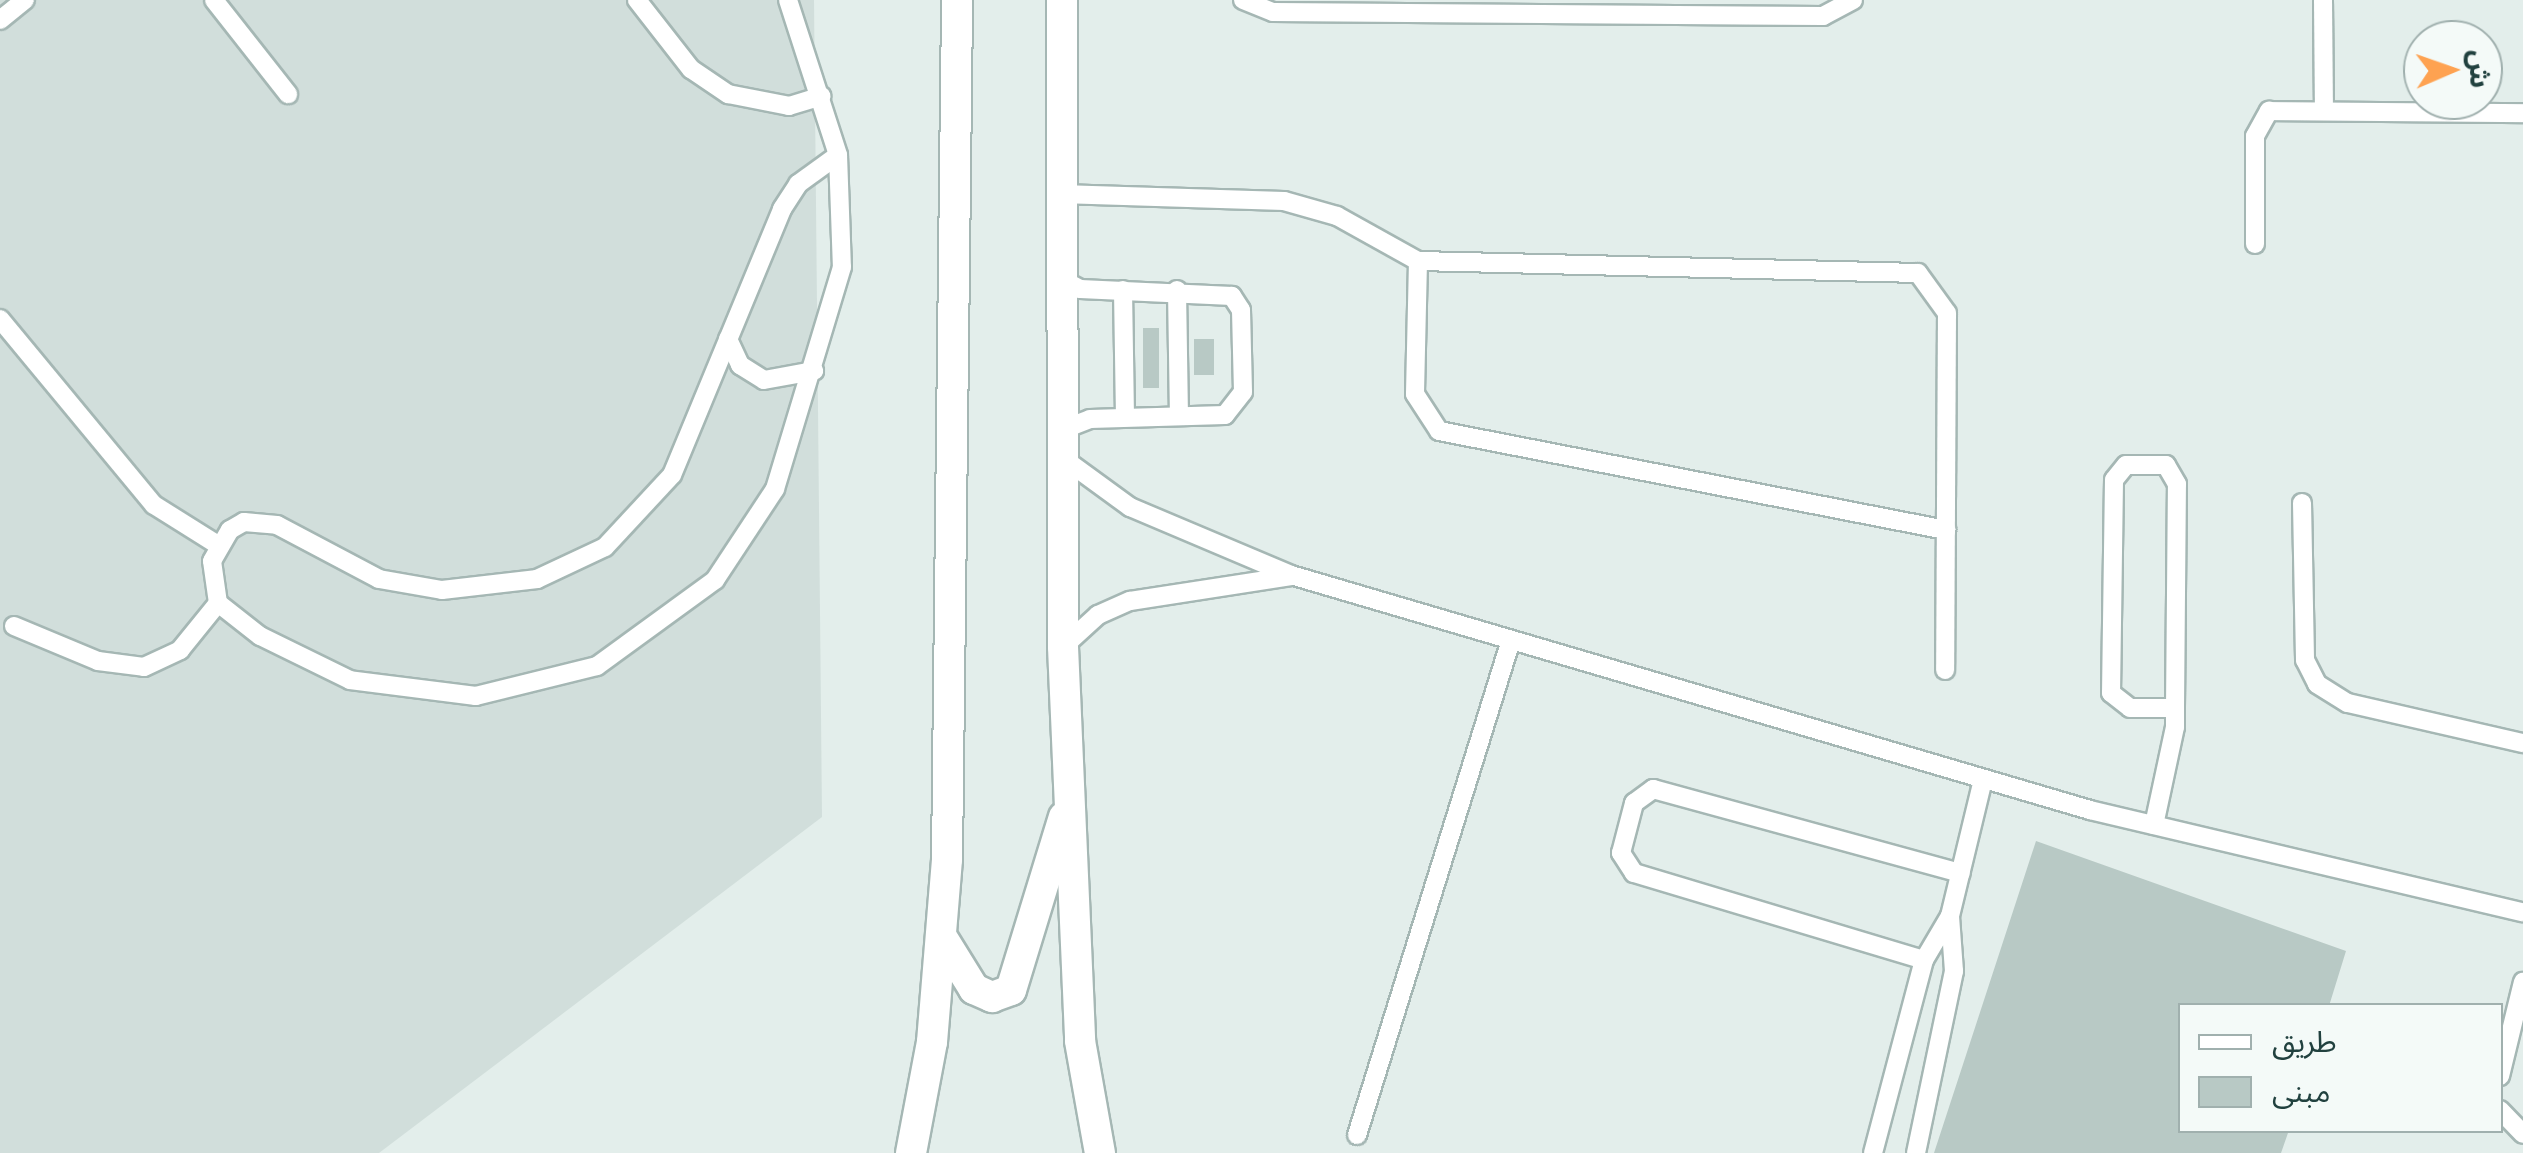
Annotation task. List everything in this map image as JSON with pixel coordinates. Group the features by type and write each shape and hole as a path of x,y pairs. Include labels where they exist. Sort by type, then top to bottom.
{"street":[{"path":"912,1153 942,939 957,0"},
{"path":"1062,0 1058,443 1063,646 1083,1086 1100,1153"},
{"path":"942,939 974,990 992,997 1011,990 1069,807"}],"lane":[{"path":"0,20 26,0"},
{"path":"214,0 288,94"},
{"path":"637,0 691,69 728,94 789,106 821,96"},
{"path":"218,603 308,662 392,690 518,691 597,666 681,612 736,556 774,489 814,371 846,232 838,155 788,0"},
{"path":"1242,0 1273,12 1803,16 1836,13 1853,0"},
{"path":"2322,0 2324,108"},
{"path":"2254,244 2257,126 2277,108 2523,113"},
{"path":"14,626 98,661 144,667 180,650 218,603 218,545 230,530 262,521 350,568 442,590 506,586 572,566 634,523 672,476 782,209 798,184 838,155"},
{"path":"1060,194 1298,203 1418,260 1918,273 1946,313 1946,670"},
{"path":"1418,260 1415,394 1439,430 1946,530"},
{"path":"1060,277 1080,289 1224,292 1238,302 1243,392 1225,415 1124,417 1058,443 1130,507 1292,576 1983,780 2154,825 2523,912"},
{"path":"1123,290 1124,417"},
{"path":"1177,290 1179,416"},
{"path":"0,318 146,498 218,545"},
{"path":"728,340 740,365 764,380 814,371"},
{"path":"2154,825 2176,708 2176,477 2159,464 2126,465 2114,480 2112,693 2130,708 2176,708"},
{"path":"2302,503 2305,660 2317,684 2348,702 2523,743"},
{"path":"1063,646 1098,615 1130,601 1292,576"},
{"path":"1357,1136 1511,640"},
{"path":"1874,1153 1924,960 1950,916 1983,780"},
{"path":"1924,960 1634,873 1621,853 1634,803 1654,789 1961,873"},
{"path":"1916,1153 1954,971 1950,916"},
{"path":"2503,1065 2523,982"},
{"path":"2503,1113 2523,1134"}],"shaded area":[{"path":"0,0 814,0 822,817 379,1153 0,1153"}],"building":[{"path":"1143,328 1159,328 1159,388 1143,388"},
{"path":"1194,339 1214,339 1214,375 1194,375"},
{"path":"2036,841 2346,951 2330,1003 2178,1003 2178,1133 2288,1133 2281,1153 1934,1153"}]}
